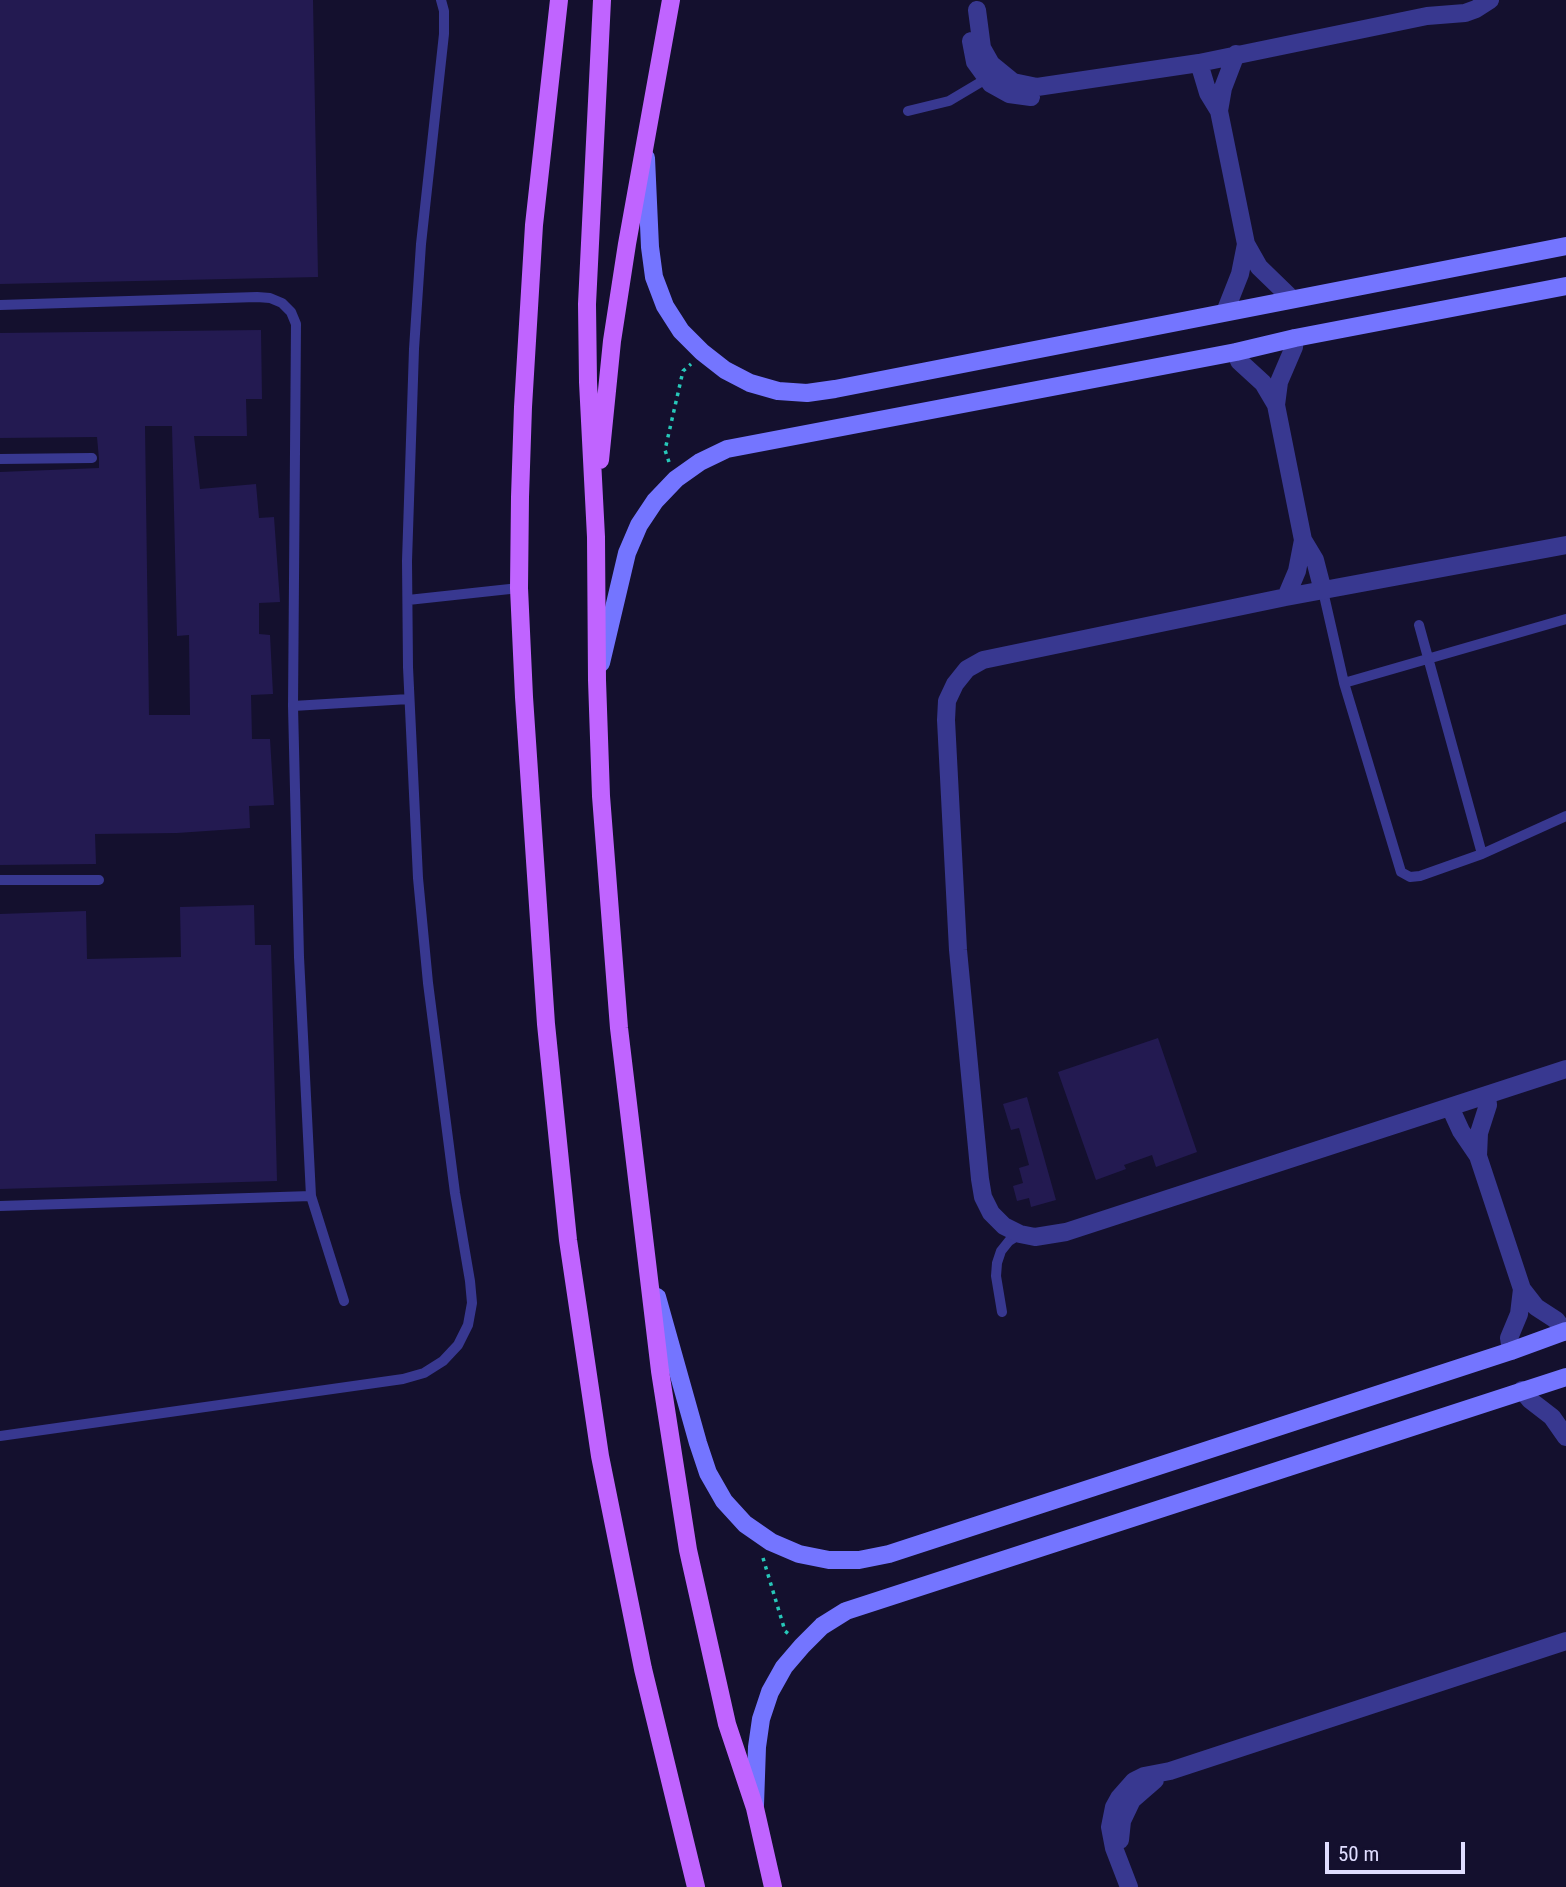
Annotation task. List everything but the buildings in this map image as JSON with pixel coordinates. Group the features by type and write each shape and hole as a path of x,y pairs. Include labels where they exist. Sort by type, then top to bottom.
{"main road":[{"path":"559,0 542,135 527,316 519,588 546,1024 568,1240 600,1456 664,1762 696,1887"},
{"path":"602,0 587,304 589,421 596,537 597,680 609,912 629,1130 671,1449 688,1550 727,1724 755,1808 773,1887"},
{"path":"596,537 612,341 671,0"}],"street":[{"path":"1427,16 1469,0"},
{"path":"977,5 980,39 986,56 1004,77 1018,85 1037,88 1199,63 1427,16 1465,13 1490,0"},
{"path":"977,5 971,50 986,79 1004,92 1028,97 1048,95 1076,82"},
{"path":"1219,111 1223,88 1236,54"},
{"path":"1199,63 1208,93 1219,111 1246,244 1265,274 1292,299"},
{"path":"646,148 650,247 654,277 665,306 681,331 725,370 750,383 778,391 807,393 1566,246"},
{"path":"1225,312 1240,274 1246,244"},
{"path":"597,680 628,553 645,517 676,479 700,462 737,447 1566,286"},
{"path":"1276,405 1279,382 1294,347 1295,338"},
{"path":"1237,352 1241,365 1263,383 1276,405 1304,540 1315,560 1323,591"},
{"path":"1286,597 1297,571 1304,540"},
{"path":"1566,545 1286,597 983,660 967,670 955,684 947,701 949,796 958,950 980,1179 983,1197 991,1213 1004,1226 1020,1234 1043,1236 1066,1232 1566,1069"},
{"path":"1478,1156 1479,1133 1488,1105 1487,1095"},
{"path":"646,1258 708,1473 731,1508 745,1524 771,1542 799,1554 829,1560 859,1560 889,1554 1511,1352 1565,1332 1556,1321 1535,1307 1521,1289 1478,1156 1461,1131 1450,1107"},
{"path":"1511,1352 1509,1338 1519,1314 1521,1289"},
{"path":"755,1808 757,1746 761,1718 770,1692 784,1667 802,1646 830,1621 846,1611 1566,1377"},
{"path":"1522,1390 1552,1417 1566,1436"},
{"path":"1129,1887 1114,1848 1111,1817 1125,1788 1144,1776 1171,1771 1566,1641"}],"lane":[{"path":"0,1436 403,1379 424,1373 443,1361 458,1345 468,1325 472,1303 440,1088 418,878 409,699 409,455 423,231 444,34 441,0"},
{"path":"908,111 950,101 986,79"},
{"path":"0,305 257,297 282,303 291,312 296,324 298,337 293,706 299,957 311,1196 344,1301"},
{"path":"0,459 92,458"},
{"path":"408,600 519,588"},
{"path":"1323,591 1344,683 1401,872 1410,877 1420,876 1482,854 1566,816"},
{"path":"1344,683 1566,619"},
{"path":"1419,625 1482,854"},
{"path":"293,706 409,699"},
{"path":"0,880 99,880"},
{"path":"0,1206 311,1196"},
{"path":"1002,1312 996,1276 997,1263 1001,1251 1009,1241 1020,1234"}],"path":[{"path":"676,479 665,450 683,371 702,352"},
{"path":"771,1542 762,1559 785,1631 802,1646"}]}
